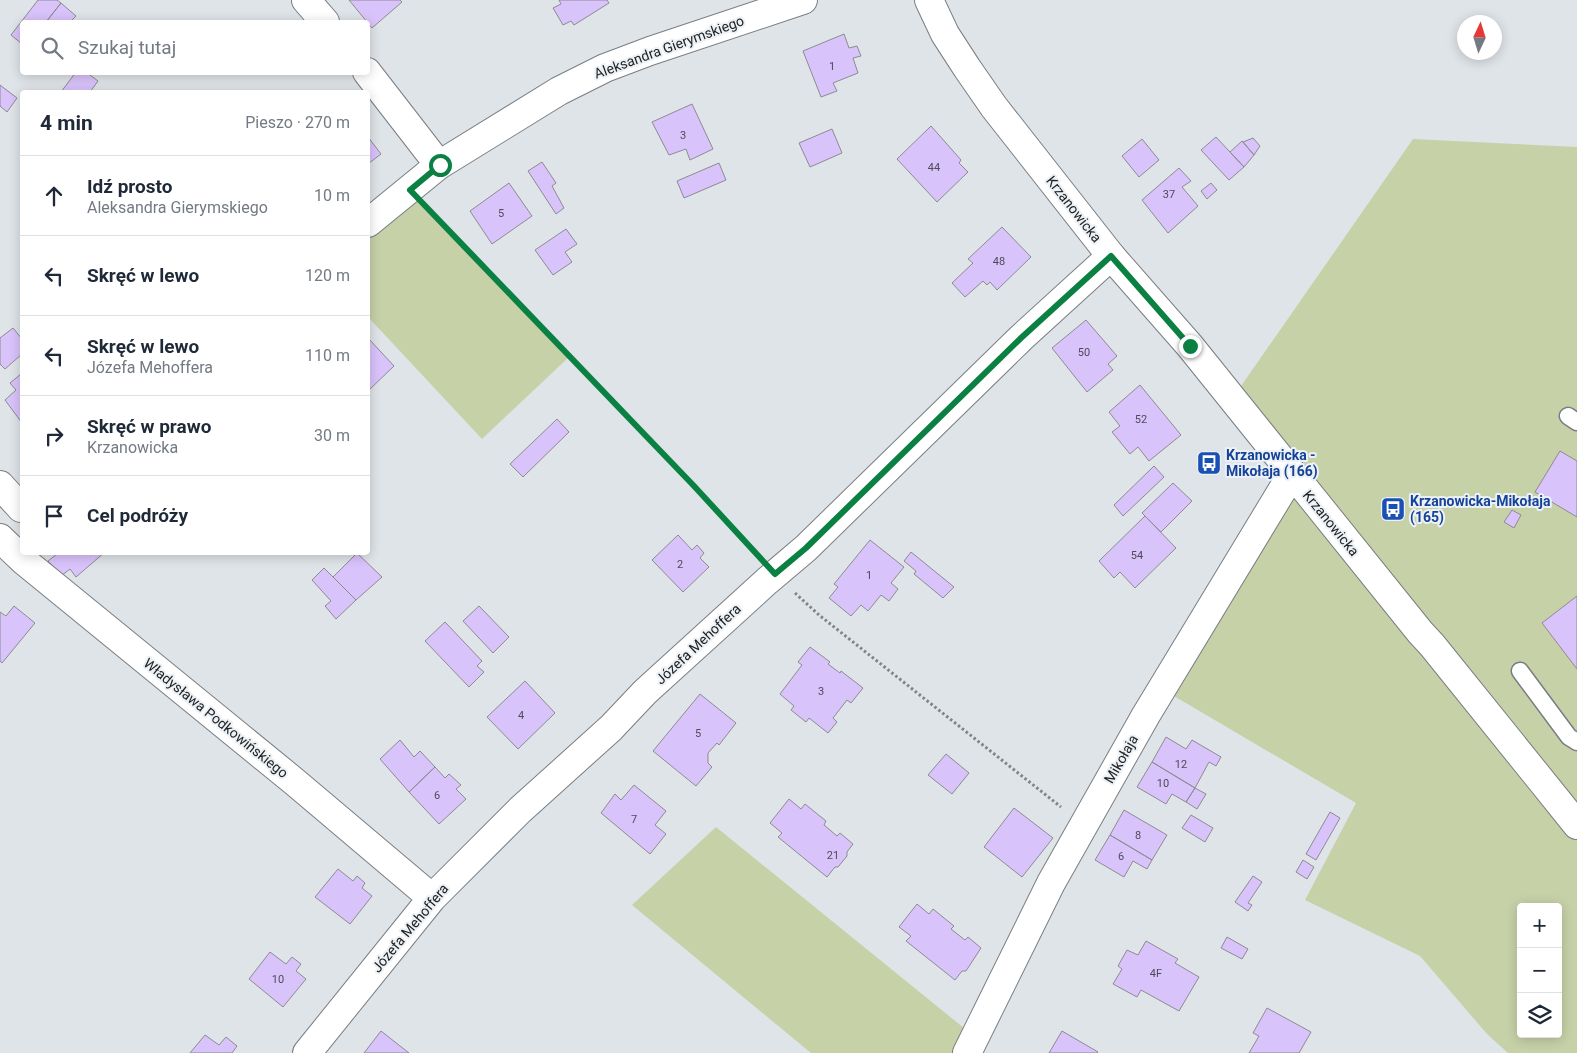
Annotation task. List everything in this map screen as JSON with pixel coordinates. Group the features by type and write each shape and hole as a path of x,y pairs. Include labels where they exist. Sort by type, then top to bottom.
{"street":[{"path":"306,0 323,20"},
{"name":"Aleksandra Gierymskiego","path":"370,221 440,165 559,91 605,68 718,27 803,0"},
{"name":"Krzanowicka","path":"929,0 945,34 994,107 1111,256 1190,346 1420,632 1574,814"},
{"path":"369,75 440,165"},
{"name":"Józefa Mehoffera","path":"307,1053 432,898 520,810 611,728 652,686 806,548 1021,338 1111,256"},
{"name":"Mikołaja","path":"968,1053 1051,883 1146,715 1292,474"},
{"path":"0,485 20,505"},
{"path":"0,525 20,509"},
{"name":"Władysława Podkowińskiego","path":"0,538 24,561 296,783 432,898"}],"lane":[{"path":"1520,671 1569,736 1577,742"}],"path":[{"path":"410,190 694,486 775,574 820,615 1084,825"}],"green space":[{"path":"1413,139 1577,147 1577,1053 1508,1053 1487,1034 1420,956 1305,900 1356,803 1162,689 1292,474 1232,399"},
{"path":"410,190 569,357 482,439 370,319 370,221"},
{"path":"716,827 975,1037 967,1053 811,1053 632,905"}],"building":[{"path":"38,0 57,0 61,3 48,20 23,20"},
{"path":"349,0 400,0 402,2 372,28 370,20 365,20"},
{"path":"559,0 607,0 609,3 574,25 571,21 563,25 553,8 561,4"},
{"path":"61,3 76,16 72,20 48,20"},
{"path":"20,23 20,42 11,35"},
{"path":"844,34 849,48 857,46 861,56 853,58 858,73 833,83 837,91 821,97 803,51"},
{"path":"74,75 90,75 98,81 91,90 62,90"},
{"path":"0,85 17,98 7,112 0,106"},
{"path":"692,104 713,149 690,160 686,149 669,155 652,122"},
{"path":"931,126 961,160 959,163 968,172 937,202 897,159"},
{"path":"832,129 842,153 810,167 799,143"},
{"path":"1216,137 1244,167 1229,180 1201,150"},
{"path":"1253,138 1260,146 1254,155 1243,142"},
{"path":"1142,139 1159,160 1139,177 1122,156"},
{"path":"370,140 381,154 370,162"},
{"path":"1242,141 1254,155 1244,167 1230,152"},
{"path":"542,162 556,183 552,186 564,208 556,214 528,171"},
{"path":"719,163 726,180 684,198 677,181"},
{"path":"1179,168 1191,181 1182,187 1198,206 1168,233 1142,200"},
{"path":"509,183 532,216 492,244 470,211"},
{"path":"1211,183 1217,190 1207,199 1201,191"},
{"path":"1002,227 1031,257 997,290 990,282 987,285 983,281 965,297 952,283 973,263 968,259"},
{"path":"566,229 577,244 565,252 572,262 553,275 535,250"},
{"path":"1086,320 1117,356 1108,364 1113,370 1087,392 1052,348"},
{"path":"13,328 20,337 20,356 5,369 0,364 0,338"},
{"path":"370,340 394,366 370,389"},
{"path":"20,375 20,420 5,400 16,390 10,383"},
{"path":"1140,385 1181,435 1149,461 1138,447 1130,454 1112,432 1120,426 1109,412"},
{"path":"557,419 569,432 523,477 510,464"},
{"path":"1560,451 1577,461 1577,517 1535,492"},
{"path":"1154,466 1164,477 1123,516 1114,505"},
{"path":"1173,483 1192,501 1161,532 1142,513"},
{"path":"1512,510 1521,515 1514,528 1504,522"},
{"path":"1145,516 1176,548 1135,588 1120,572 1114,578 1099,561"},
{"path":"678,535 692,550 697,545 704,553 700,558 709,567 683,592 652,560"},
{"path":"870,540 904,567 891,583 898,589 889,601 881,595 868,611 861,605 851,616 829,598 838,587 834,584"},
{"path":"911,552 954,587 943,598 914,574 916,571 904,561"},
{"path":"56,555 102,555 76,577 70,569 61,576 48,561"},
{"path":"355,555 359,555 382,577 356,600 333,577"},
{"path":"324,568 356,600 336,619 325,606 331,601 312,580"},
{"path":"1577,596 1577,669 1542,623"},
{"path":"14,606 35,623 2,663 0,661 0,612 6,616"},
{"path":"479,606 509,637 493,653 463,621"},
{"path":"445,622 482,661 477,666 484,672 469,687 425,641"},
{"path":"810,647 830,662 828,664 840,673 841,671 863,688 851,703 847,700 833,718 837,722 828,733 809,718 806,722 791,710 794,706 780,694 802,665 798,662"},
{"path":"525,681 555,713 518,749 487,717"},
{"path":"700,694 736,723 719,745 717,743 708,753 708,763 712,767 696,786 653,751"},
{"path":"1166,737 1186,749 1192,740 1221,757 1216,766 1209,762 1195,788 1152,762"},
{"path":"400,740 414,757 420,751 435,767 409,792 380,759"},
{"path":"946,754 969,773 952,794 928,775"},
{"path":"1152,762 1195,788 1186,802 1172,794 1166,804 1137,787"},
{"path":"435,767 445,778 449,774 461,785 456,789 466,799 439,824 409,792"},
{"path":"634,785 666,811 655,825 666,834 650,854 601,813 615,794 621,800"},
{"path":"1195,788 1206,794 1197,809 1186,802"},
{"path":"789,799 801,809 805,804 826,821 824,825 837,836 840,833 853,844 847,852 847,856 827,877 778,837 782,833 770,823"},
{"path":"1014,808 1053,838 1022,877 984,847"},
{"path":"1124,810 1167,835 1152,860 1110,835"},
{"path":"1330,812 1340,818 1316,860 1306,854"},
{"path":"1191,815 1213,828 1205,842 1182,828"},
{"path":"1110,835 1152,860 1147,869 1133,861 1124,877 1095,860"},
{"path":"1303,860 1314,867 1307,879 1296,872"},
{"path":"338,869 353,881 357,876 365,883 362,888 372,896 350,924 315,897"},
{"path":"1253,876 1262,882 1248,903 1252,905 1248,911 1235,902"},
{"path":"917,904 929,914 933,909 954,926 951,929 965,940 968,937 981,948 966,971 962,971 955,980 906,941 911,936 899,927"},
{"path":"1227,937 1248,949 1242,959 1221,948"},
{"path":"1146,941 1178,959 1175,963 1199,977 1179,1011 1141,990 1137,997 1113,984 1122,969 1118,966 1127,950 1138,955"},
{"path":"270,952 286,964 292,957 301,964 296,971 306,979 283,1007 249,979"},
{"path":"1267,1008 1311,1032 1299,1053 1249,1053 1259,1036 1253,1033"},
{"path":"381,1031 409,1053 364,1053"},
{"path":"1062,1031 1098,1052 1049,1053"},
{"path":"205,1035 219,1045 226,1037 237,1046 232,1053 190,1053"}],"place":[{"name":"Krzanowicka - Mikołaja (166)","path":"1209,463"},
{"name":"Krzanowicka-Mikołaja (165)","path":"1393,509"}],"route":[{"path":"440,165 410,190 694,486 775,574 806,548 1021,338 1111,256 1190,346"}]}
